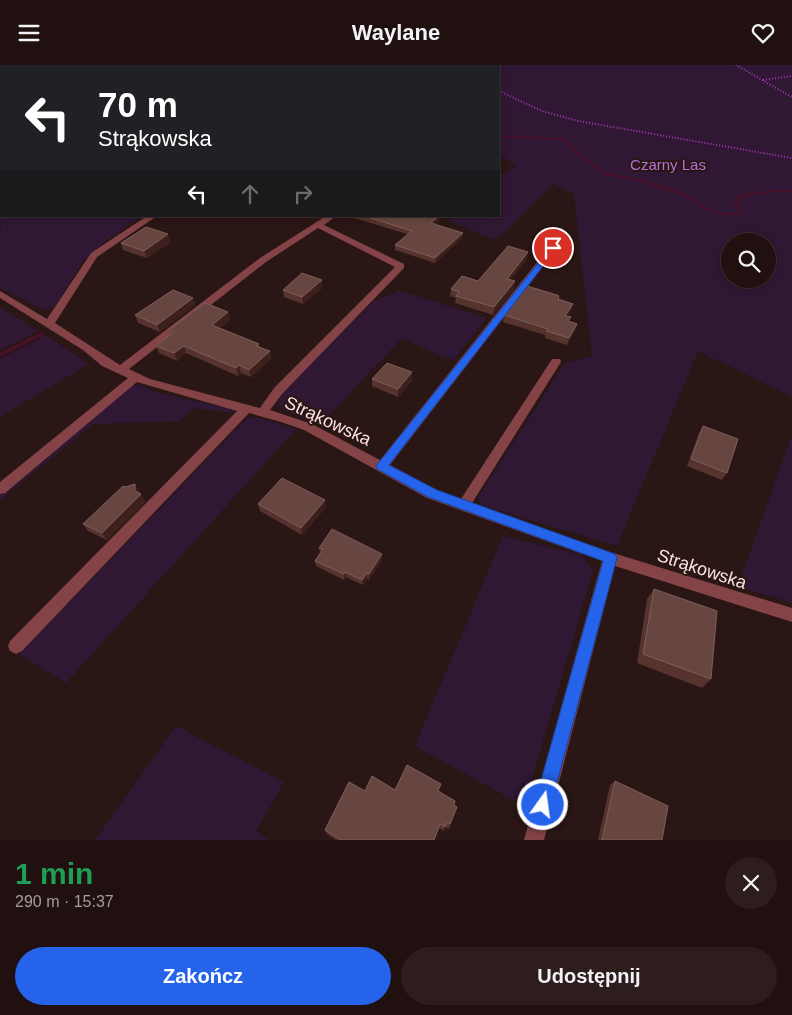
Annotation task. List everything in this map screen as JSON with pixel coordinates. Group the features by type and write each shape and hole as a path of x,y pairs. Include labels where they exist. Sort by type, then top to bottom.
{"street":[{"path":"49,324 94,255 152,217"},
{"path":"121,370 263,260 330,217"},
{"path":"263,412 278,391 401,266 318,225"},
{"path":"382,466 553,248"},
{"name":"Strąkowska","path":"0,294 49,324 106,363 136,377 178,391 263,412 308,427 432,493 610,558 792,615"},
{"path":"464,505 556,362"},
{"path":"0,489 136,377"},
{"path":"16,646 247,408"},
{"path":"534,840 610,558"}],"path":[{"path":"736,65 792,97"},
{"path":"762,80 792,76"},
{"path":"500,91 542,111 578,121 792,158"}],"green space":[{"name":"Czarny Las","path":"500,65 792,65 792,397 698,351 617,546 481,505 478,497 565,363 592,356 574,194 553,184 507,230 494,240 449,221 452,217 500,217 500,176 517,165 500,156"},
{"path":"1,217 141,217 107,240 84,260 55,306 47,310 40,308 0,288"},
{"path":"398,290 486,318 453,361 402,338 320,425 282,410 279,402 283,391 374,301"},
{"path":"0,307 38,331 0,350"},
{"path":"46,335 89,364 0,417 0,359"},
{"path":"139,384 154,392 228,408 234,413 194,408 180,421 93,424 0,500 0,493 129,387"},
{"path":"248,417 260,418 296,429 66,683 19,654"},
{"path":"792,435 792,603 738,586"},
{"path":"503,536 582,555 593,571 524,806 415,746"},
{"path":"176,726 284,782 256,831 269,840 95,840"}],"building":[{"path":"367,217 438,217 431,223 463,233 435,258 395,245 412,231"},
{"path":"146,227 168,234 144,251 121,243"},
{"path":"508,246 528,252 507,279 515,281 494,307 456,296 459,292 451,289 462,276 478,281"},
{"path":"302,273 322,280 302,297 283,290"},
{"path":"527,286 557,295 559,296 558,299 573,304 565,316 571,317 568,321 577,324 569,338 504,315"},
{"path":"173,290 193,298 157,325 135,315"},
{"path":"205,303 228,312 212,325 259,344 256,346 270,351 249,370 239,365 236,368 184,346 174,353 156,346 173,332 169,330"},
{"path":"387,363 412,372 398,389 372,379"},
{"path":"703,426 738,439 727,473 691,459"},
{"path":"282,478 325,500 301,528 258,504"},
{"path":"135,484 135,491 141,494 102,533 83,524 123,486"},
{"path":"332,529 382,554 369,574 367,573 362,580 315,561 323,549 319,548"},
{"path":"654,589 717,611 711,679 643,654"},
{"path":"407,765 441,784 438,791 455,801 454,805 457,807 450,824 447,823 445,827 440,824 434,840 341,840 325,830 349,782 365,791 372,776 395,790"},
{"path":"615,781 668,806 662,840 602,840"}],"waterway":[{"path":"500,136 564,139 574,151 606,174 640,180 684,194 703,207 722,214 737,214 741,209 735,203 741,196 771,191 792,191"},
{"path":"0,355 41,334"}],"route":[{"path":"543,805 610,558 432,493 382,466 553,248"}]}
